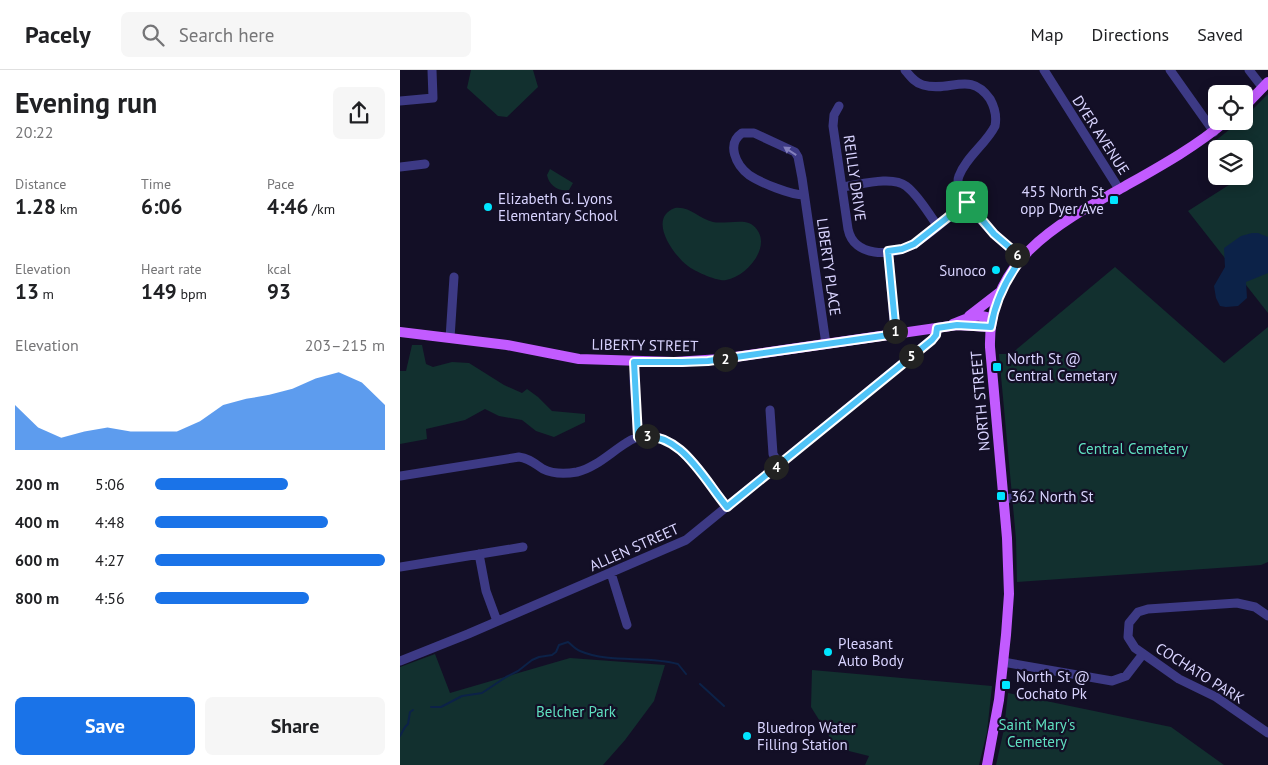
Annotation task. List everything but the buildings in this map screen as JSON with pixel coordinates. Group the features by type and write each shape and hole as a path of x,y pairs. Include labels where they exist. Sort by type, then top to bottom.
{"main road":[{"path":"1253,98 1266,85"},
{"name":"NORTH STREET","path":"987,765 996,721 1009,594 1008,549 991,356 991,323 1000,292 1022,258 1053,229 1179,155 1214,132"},
{"name":"LIBERTY STREET","path":"950,326 968,317 1000,292"},
{"path":"968,317 978,315 991,323"},
{"name":"LIBERTY STREET","path":"400,332 515,346 573,358 634,362 682,362 708,361 950,326 991,323"}],"street":[{"path":"400,101 433,98 432,70"},
{"path":"905,70 915,81 924,86 963,81 975,83 985,92 992,104 996,117 993,129 958,178 957,184 967,202 994,234 1022,258"},
{"name":"DYER AVENUE","path":"1044,70 1119,189"},
{"path":"1170,70 1214,132"},
{"path":"1249,70 1266,85"},
{"name":"REILLY DRIVE","path":"839,106 834,115 833,122 848,229 852,241 865,250 873,252 910,246 967,202"},
{"name":"LIBERTY PLACE","path":"804,195 794,194 754,177 745,171 734,152 733,145 736,138 742,133 750,132 795,152 799,159 826,344"},
{"path":"400,167 424,164"},
{"path":"842,187 890,180 901,183 912,191 938,226"},
{"path":"888,251 896,334"},
{"path":"450,338 454,277"},
{"name":"ALLEN STREET","path":"400,660 497,621 686,540 932,340 936,335 937,328"},
{"path":"634,362 638,437"},
{"path":"770,410 773,454 780,464"},
{"path":"400,476 519,457 529,460 549,471 576,472 592,466 638,437 653,436 674,444 687,457 727,507"},
{"path":"1003,499 1021,497"},
{"path":"400,567 523,547"},
{"path":"479,554 486,591 497,621"},
{"path":"611,573 627,625"},
{"name":"COCHATO PARK","path":"1268,616 1255,607 1237,603 1141,611 1130,620 1128,629 1131,643 1142,654 1184,682 1216,697 1268,734"},
{"name":"COCHATO PARK","path":"1003,662 1112,681 1126,676 1142,654"}],"green space":[{"path":"471,70 533,70 538,87 507,117 498,116 467,88"},
{"path":"1268,94 1268,313 1188,211 1229,185 1253,185 1253,140 1216,140 1229,130 1253,130 1253,109"},
{"path":"550,169 573,183 569,190 561,190 552,185 547,175"},
{"path":"675,208 685,209 713,222 744,222 751,224 758,231 761,239 760,248 751,265 735,277 726,280 712,278 691,268 676,254 665,237 663,220 667,213"},
{"name":"Central Cemetery","path":"1115,267 1224,363 1268,327 1268,562 1261,565 1017,582 1016,539 999,354 1011,354"},
{"path":"412,345 422,345 426,364 433,367 452,362 469,363 504,385 522,393 527,389 552,411 585,414 585,422 554,437 536,431 522,420 499,416 485,409 465,420 426,429 427,439 400,444 400,371 406,371"},
{"name":"Belcher Park","path":"435,654 450,693 570,658 665,665 654,701 625,740 603,765 400,765 400,667"},
{"path":"812,670 992,686 987,732 979,765 865,765 869,756 841,749 831,739 811,707"},
{"name":"Saint Mary's Cemetery","path":"1008,693 1171,727 1224,765 996,765 1004,729"}],"water":[{"path":"1252,233 1268,237 1268,273 1246,282 1247,298 1238,306 1220,306 1216,298 1214,286 1225,267 1224,248 1241,236"}],"waterway":[{"path":"431,707 441,707 462,696 482,693 532,660 552,655 556,652 559,645 568,642 578,650 592,655 666,661 678,664 686,674"},
{"path":"700,684 724,706"},
{"path":"400,736 408,724 410,712 413,710"}],"place":[{"name":"455 North St opp Dyer Ave","path":"1114,200"},
{"name":"Elizabeth G. Lyons Elementary School","path":"488,207"},
{"name":"Sunoco","path":"996,270"},
{"name":"North St @ Central Cemetary","path":"997,367"},
{"name":"362 North St","path":"1001,496"},
{"name":"Pleasant Auto Body","path":"828,652"},
{"name":"North St @ Cochato Pk","path":"1006,685"},
{"name":"Bluedrop Water Filling Station","path":"747,736"}],"route":[{"path":"967,202 994,234 1022,258 1015,266 1000,292 991,327 957,325 937,328 937,333 932,340 727,507 687,457 674,444 653,436 638,437 634,362 708,361 896,334 888,251 906,248 914,244 967,202"}]}
